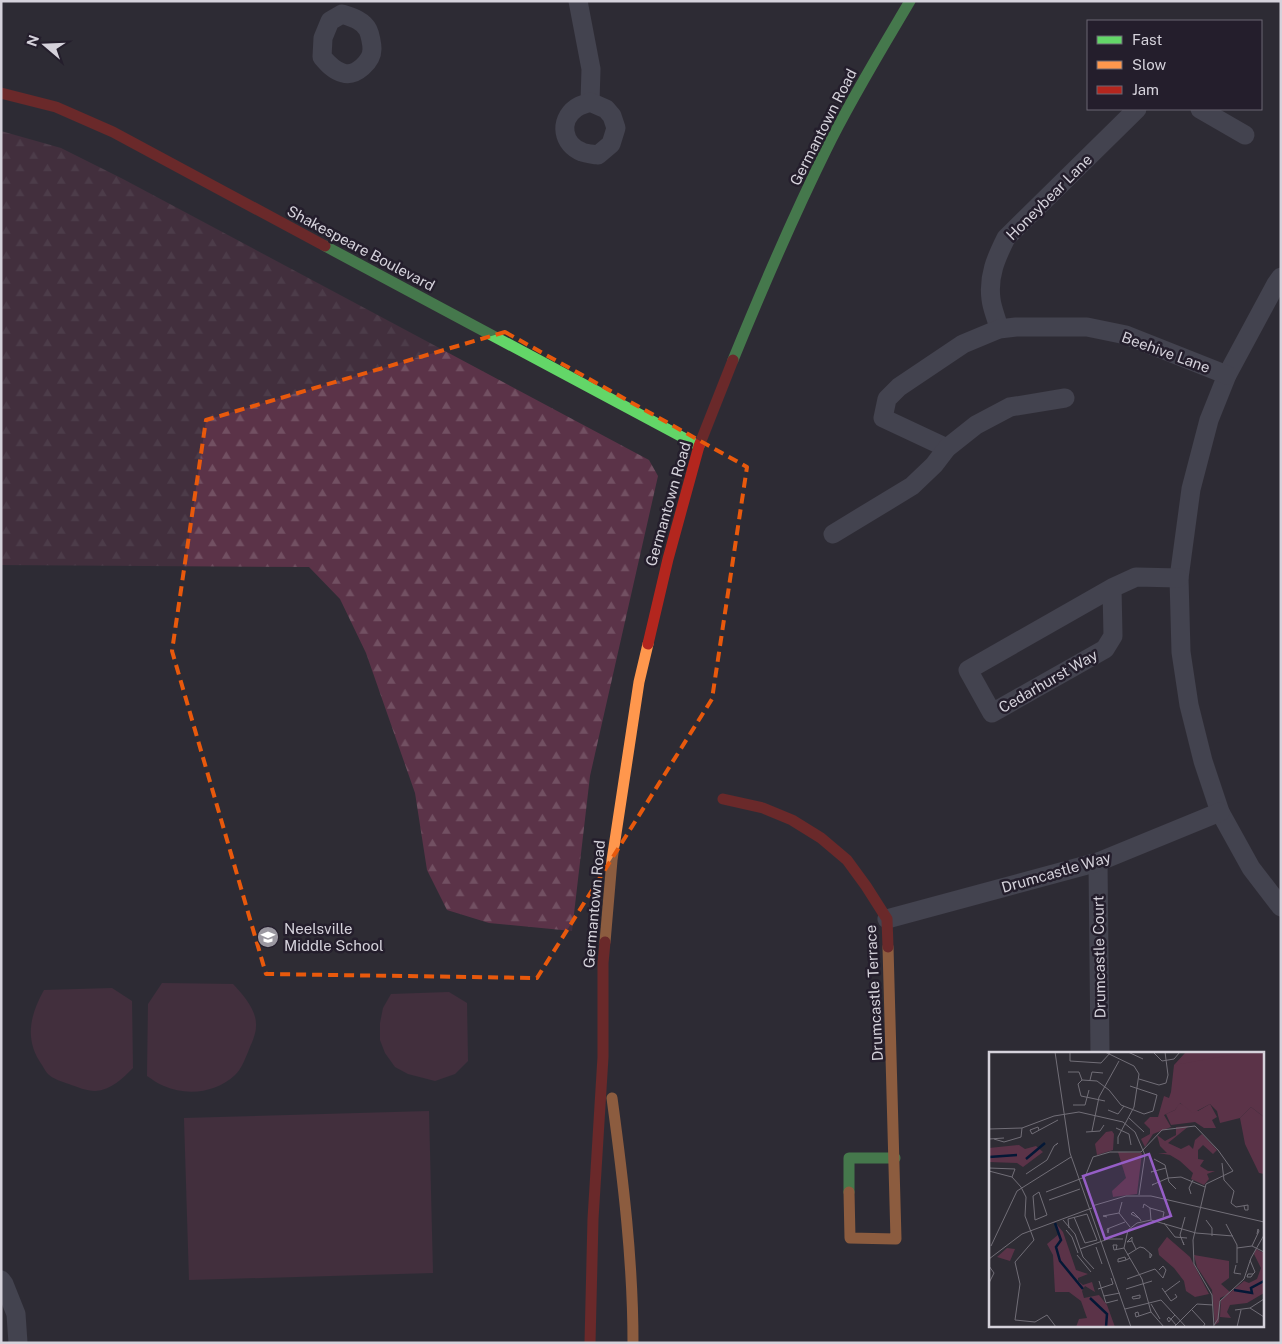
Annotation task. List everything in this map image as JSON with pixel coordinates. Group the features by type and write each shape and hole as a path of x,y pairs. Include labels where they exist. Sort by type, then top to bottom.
{"street":[{"path":"578,1 591,68 590,102"},
{"name":"Germantown Road","path":"590,1343 593,1219 603,1057 603,963 612,860 641,673 668,559 699,446 742,338 792,221 826,150 871,66 910,1"},
{"name":"Shakespeare Boulevard","path":"1,93 56,107 113,132 699,446"},
{"name":"Honeybear Lane","path":"999,329 991,299 992,276 996,256 1006,238 1136,110"},
{"path":"1202,110 1245,135"},
{"path":"1281,278 1227,374 1209,420 1191,489 1179,578 1181,652 1189,705 1203,761 1220,812 1251,868 1281,907"},
{"name":"Beehive Lane","path":"947,448 883,418 887,399 899,387 963,344 999,329 1016,327 1087,327 1126,335 1227,374"},
{"path":"833,534 912,486 934,465 947,448 976,425 1010,407 1065,398"},
{"name":"Cedarhurst Way","path":"1112,588 1113,636 1105,649 992,713 968,670 1112,588 1136,577 1179,578"},
{"name":"Drumcastle Terrace","path":"722,799 763,808 792,820 821,838 846,860 866,886 887,919 890,954 895,1158 896,1239 850,1238 849,1158 895,1158"},
{"name":"Drumcastle Way","path":"887,919 1098,862 1220,812"},
{"name":"Drumcastle Court","path":"1098,862 1100,1052"},
{"name":"Germantown Road","path":"603,1057 613,1102 625,1196 633,1304 632,1343"},
{"path":"1,1280 16,1314 18,1343"}],"highlighted area":[{"path":"505,332 747,467 712,699 537,978 266,974 172,651 206,420"}],"green space":[{"path":"1,131 61,148 123,179 649,460 658,476 590,776 572,931 489,923 447,910 427,870 415,793 366,653 340,599 309,567 1,565"},
{"path":"162,983 233,984 249,1003 256,1020 252,1043 237,1073 219,1086 201,1091 182,1091 160,1084 147,1076 148,1004"},
{"path":"112,988 132,1001 133,1068 111,1086 95,1091 79,1088 50,1076 36,1056 31,1037 32,1018 44,990"},
{"path":"449,992 467,1003 468,1061 455,1074 435,1081 408,1074 395,1067 385,1053 380,1040 380,1023 383,1008 391,994"},
{"path":"429,1111 433,1273 189,1280 184,1118"}],"traffic: fast":[{"path":"733,360 801,202 826,150 856,93 910,1"},
{"path":"325,246 699,446"},
{"path":"849,1192 849,1158 895,1158"}],"traffic: slow":[{"path":"605,942 612,860 639,682 648,644"},
{"path":"849,1192 850,1238 896,1239 888,947"},
{"path":"612,1098 629,1251 633,1343"}],"traffic: jam":[{"path":"1,93 56,107 113,132 325,246"},
{"path":"648,644 668,559 699,446 733,360"},
{"path":"723,799 763,808 792,820 821,838 847,860 887,919 888,947"},
{"path":"590,1343 593,1219 603,1057 603,963 605,942"}],"place":[{"name":"Neelsville Middle School","path":"268,937"}]}
